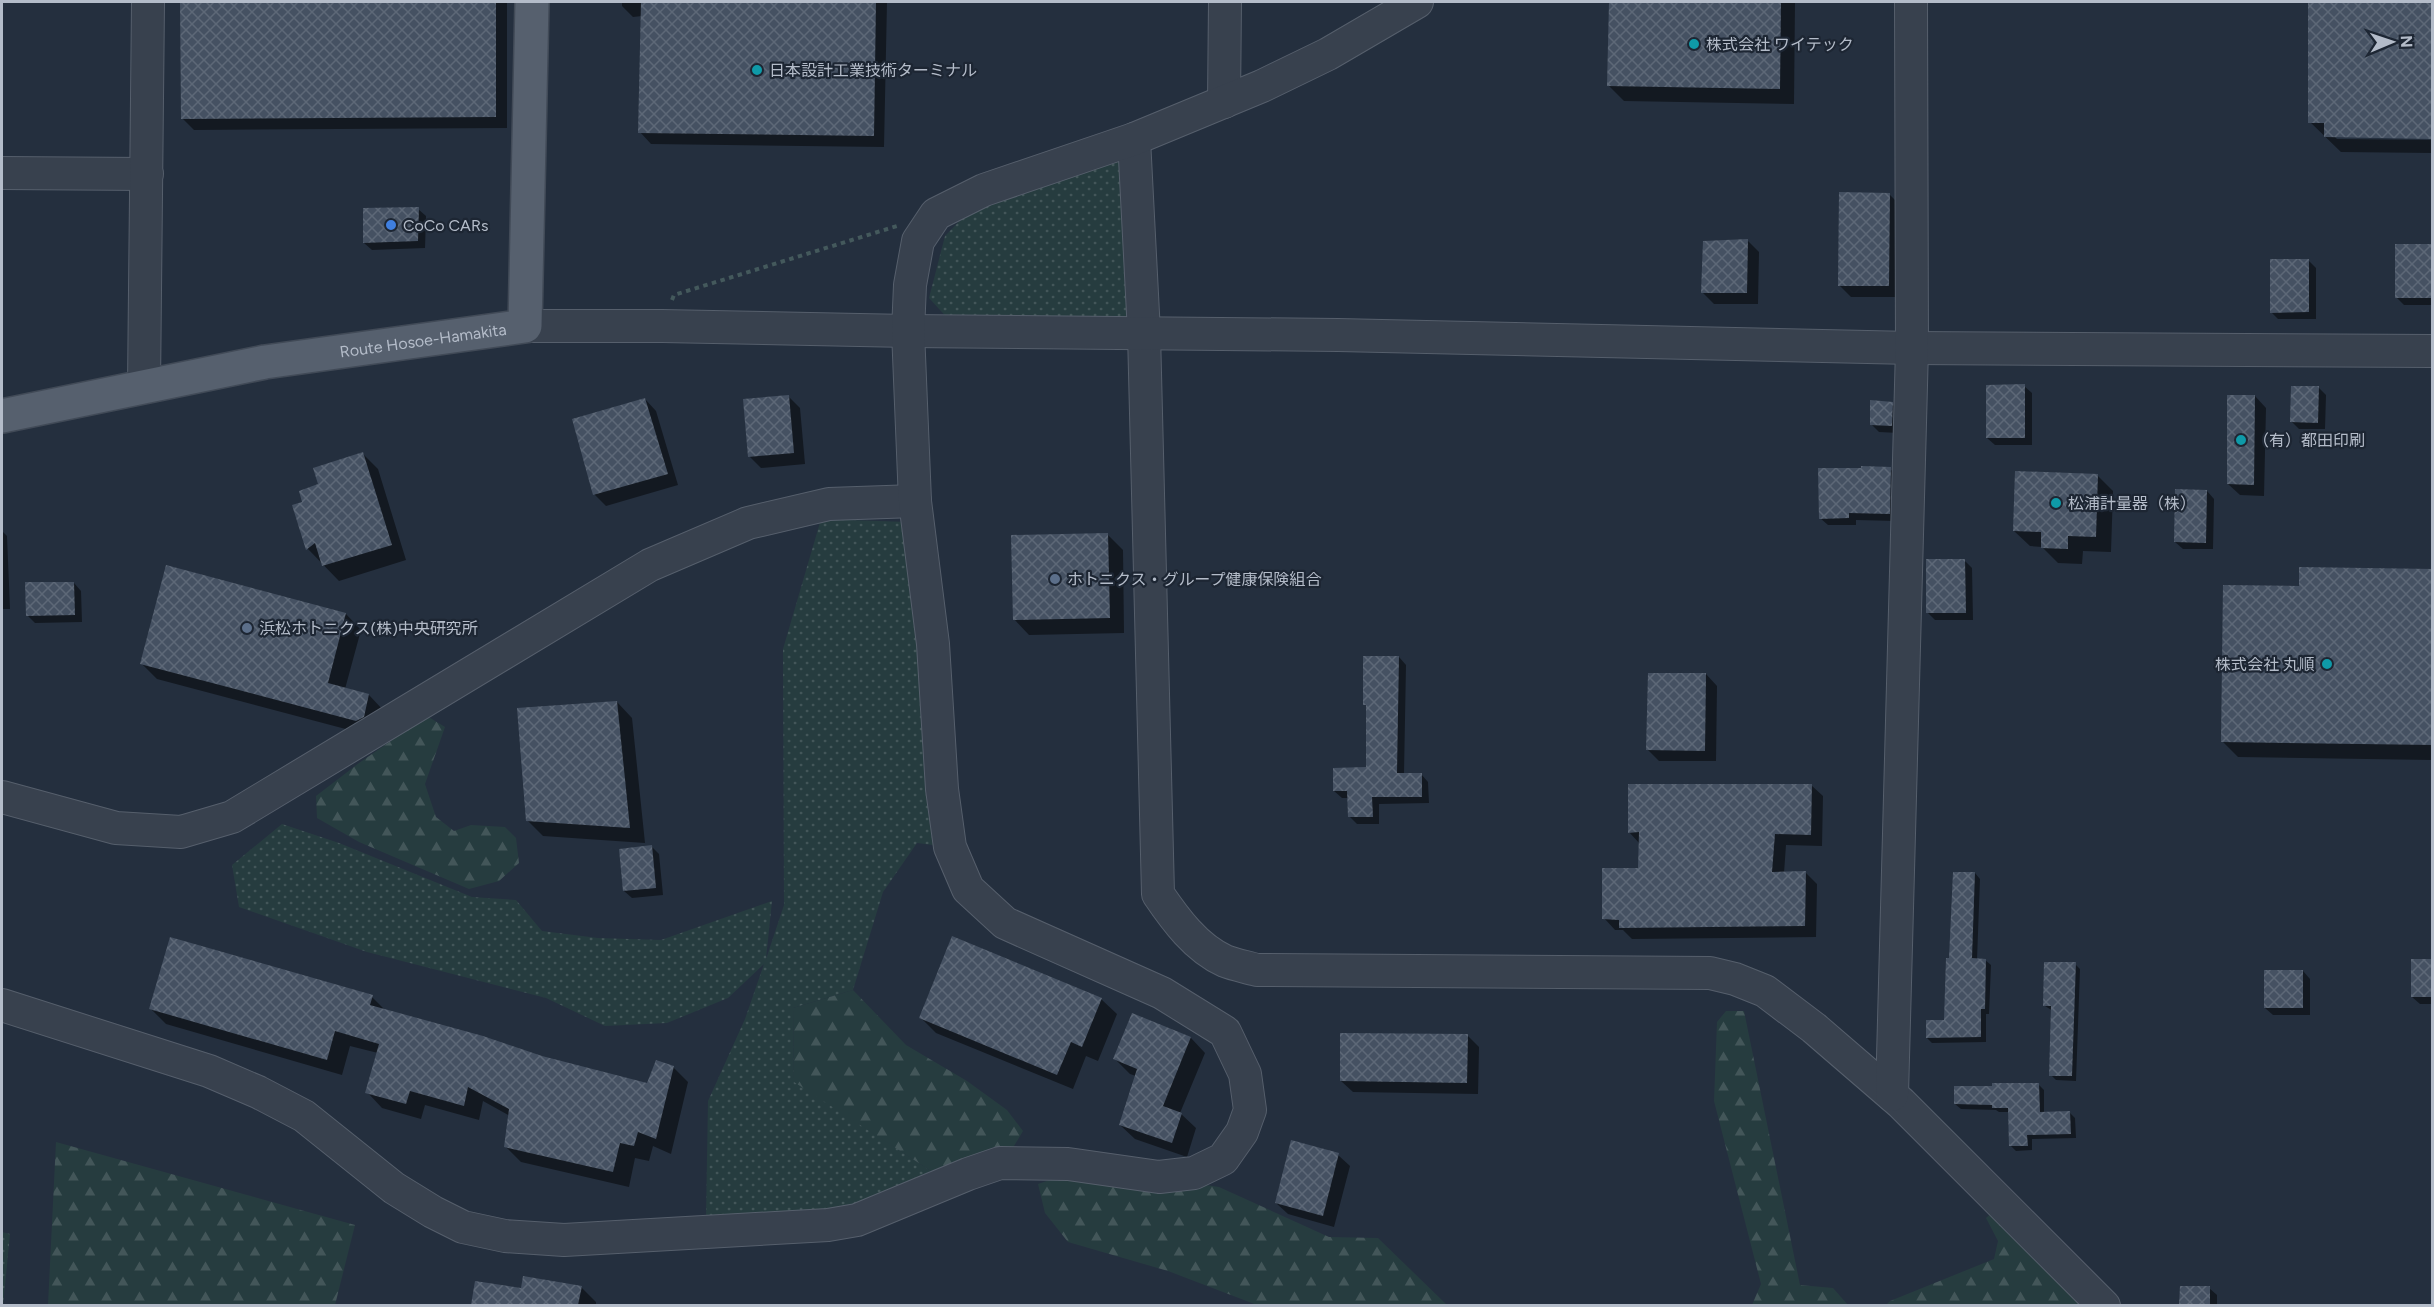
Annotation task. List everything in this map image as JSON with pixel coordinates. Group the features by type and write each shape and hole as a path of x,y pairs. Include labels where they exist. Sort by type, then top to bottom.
{"main road":[{"name":"Route Hosoe-Hamakita","path":"2,416 265,362 525,326 532,2"}],"street":[{"path":"144,387 148,2"},
{"path":"1224,102 1225,2"},
{"path":"2,1005 209,1071 258,1092 304,1116 394,1188 433,1212 463,1227 505,1236 564,1240 828,1225 857,1220 1000,1163 1068,1164 1159,1178 1194,1173 1223,1159 1242,1132 1250,1110 1245,1074 1225,1032 1162,993 1005,923 968,889 950,847 942,789 933,644 915,501 908,331 910,285 918,241 936,214 984,190 1134,139 1224,102 1328,54 1417,2"},
{"path":"1892,1095 1912,348 1911,2"},
{"path":"1134,139 1144,333 1158,894 1174,917 1201,945 1224,961 1257,970 1718,975 1765,991 1815,1028 1892,1095 2104,1305"},
{"path":"2,173 147,174"},
{"path":"525,326 1144,333 1912,348 2433,351"},
{"path":"2,797 116,828 181,832 232,817 650,566 748,523 829,504 915,501"}],"path":[{"path":"662,326 674,295 936,214"}],"green space":[{"path":"1121,159 1129,320 951,322 929,298 945,236 975,205"},
{"path":"821,519 908,522 933,845 917,843 883,892 853,990 793,1008 794,1081 931,1171 811,1226 706,1216 708,1101 745,1019 764,964 728,998 667,1023 605,1026 546,998 367,952 239,907 232,865 282,824 339,843 472,897 516,900 542,931 598,938 661,940 772,901 766,959 784,905 783,649"},
{"path":"427,716 445,727 425,784 436,817 454,831 471,825 505,827 516,838 519,863 499,881 469,889 359,842 317,818 316,796"},
{"path":"853,990 906,1045 967,1081 1007,1110 1023,1131 1011,1151 931,1171 794,1082 793,1008"},
{"path":"1726,1011 1744,1011 1800,1285 1833,1288 1848,1305 1752,1305 1761,1284 1714,1101 1717,1022"},
{"path":"56,1142 355,1225 335,1305 48,1305"},
{"path":"1087,1167 1219,1187 1329,1237 1378,1238 1447,1305 1257,1305 1168,1271 1068,1242 1045,1213 1038,1184"},
{"path":"1995,1210 2081,1306 1885,1306 1890,1301 1994,1259 1998,1241 1986,1218"},
{"path":"2,1232 10,1234 3,1306 2,1305"}],"building":[{"path":"180,2 496,2 496,117 181,119"},
{"name":"日本設計工業技術ターミナル","path":"641,2 876,2 874,136 638,133"},
{"name":"株式会社 ワイテック","path":"1609,2 1781,2 1780,89 1607,86"},
{"path":"2308,2 2433,2 2433,139 2324,137 2324,123 2308,123"},
{"path":"1839,192 1890,193 1889,286 1838,286"},
{"name":"CoCo CARs","path":"419,207 418,241 363,243 363,208"},
{"path":"1748,239 1747,293 1701,293 1703,241"},
{"path":"2395,244 2433,244 2433,298 2395,298"},
{"path":"2270,259 2309,259 2309,312 2270,313"},
{"path":"2025,384 2025,438 1986,438 1986,385"},
{"path":"2291,386 2319,386 2318,423 2290,422"},
{"path":"789,395 794,453 748,457 743,399"},
{"name":"（有）都田印刷","path":"2227,395 2255,395 2254,485 2227,484"},
{"path":"645,398 668,474 593,495 572,419"},
{"path":"1870,400 1893,402 1892,426 1870,425"},
{"path":"363,452 392,545 322,566 315,543 306,550 292,505 302,502 299,491 318,484 313,468"},
{"path":"1861,466 1891,467 1890,514 1849,513 1849,518 1819,519 1818,468 1861,468"},
{"name":"松浦計量器（株）","path":"2015,471 2098,474 2096,537 2068,536 2068,549 2041,548 2041,532 2013,531"},
{"path":"2175,489 2207,490 2206,543 2174,542"},
{"path":"1108,533 1110,618 1013,620 1011,535"},
{"path":"1926,559 1965,559 1966,613 1926,613"},
{"path":"166,565 346,613 328,683 369,694 364,717 356,721 140,664"},
{"name":"株式会社 丸順","path":"2299,567 2433,569 2433,745 2221,742 2223,585 2299,586"},
{"path":"25,582 74,582 75,615 26,616"},
{"path":"1363,656 1399,656 1397,773 1422,773 1422,797 1372,797 1373,817 1348,817 1347,791 1333,791 1333,768 1366,767"},
{"path":"1648,673 1706,673 1705,751 1646,750"},
{"path":"617,701 630,828 526,821 517,708"},
{"path":"1628,784 1812,784 1811,835 1775,834 1772,872 1806,871 1805,926 1619,928 1619,920 1602,919 1602,868 1638,868 1639,832 1628,833"},
{"path":"652,845 656,888 623,891 619,849"},
{"path":"1953,872 1975,872 1972,958 1986,959 1985,1009 1981,1009 1981,1037 1926,1038 1926,1020 1944,1020"},
{"path":"952,936 1102,998 1082,1047 1071,1042 1057,1075 919,1018"},
{"path":"170,937 373,995 370,1005 483,1036 542,1056 647,1083 656,1060 674,1066 656,1139 638,1132 634,1146 620,1143 613,1172 504,1147 509,1109 468,1087 464,1106 410,1091 406,1104 365,1093 379,1044 335,1031 327,1060 149,1009"},
{"path":"2411,959 2433,959 2433,997 2411,997"},
{"path":"2044,962 2076,962 2072,1076 2049,1076 2051,1006 2043,1006"},
{"path":"2264,970 2303,970 2303,1008 2264,1008"},
{"path":"1132,1013 1191,1037 1163,1106 1182,1113 1172,1143 1119,1125 1137,1069 1113,1059"},
{"path":"1340,1033 1468,1034 1467,1083 1340,1081"},
{"path":"1992,1083 2039,1083 2040,1112 2070,1111 2071,1134 2027,1135 2028,1146 2009,1146 2008,1108 1992,1108 1992,1105 1954,1104 1954,1086 1992,1086"},
{"path":"1291,1140 1339,1153 1323,1216 1275,1203"},
{"path":"523,1276 582,1286 578,1305 471,1305 475,1281 521,1288"},
{"path":"2180,1286 2210,1286 2210,1305 2179,1305"}],"place":[{"name":"株式会社 ワイテック","path":"1694,44"},
{"name":"日本設計工業技術ターミナル","path":"757,70"},
{"name":"CoCo CARs","path":"391,225"},
{"name":"（有）都田印刷","path":"2241,440"},
{"name":"松浦計量器（株）","path":"2056,503"},
{"name":"ホトニクス・グループ健康保険組合","path":"1055,579"},
{"name":"浜松ホトニクス(株)中央研究所","path":"247,628"},
{"name":"株式会社 丸順","path":"2327,664"}]}
